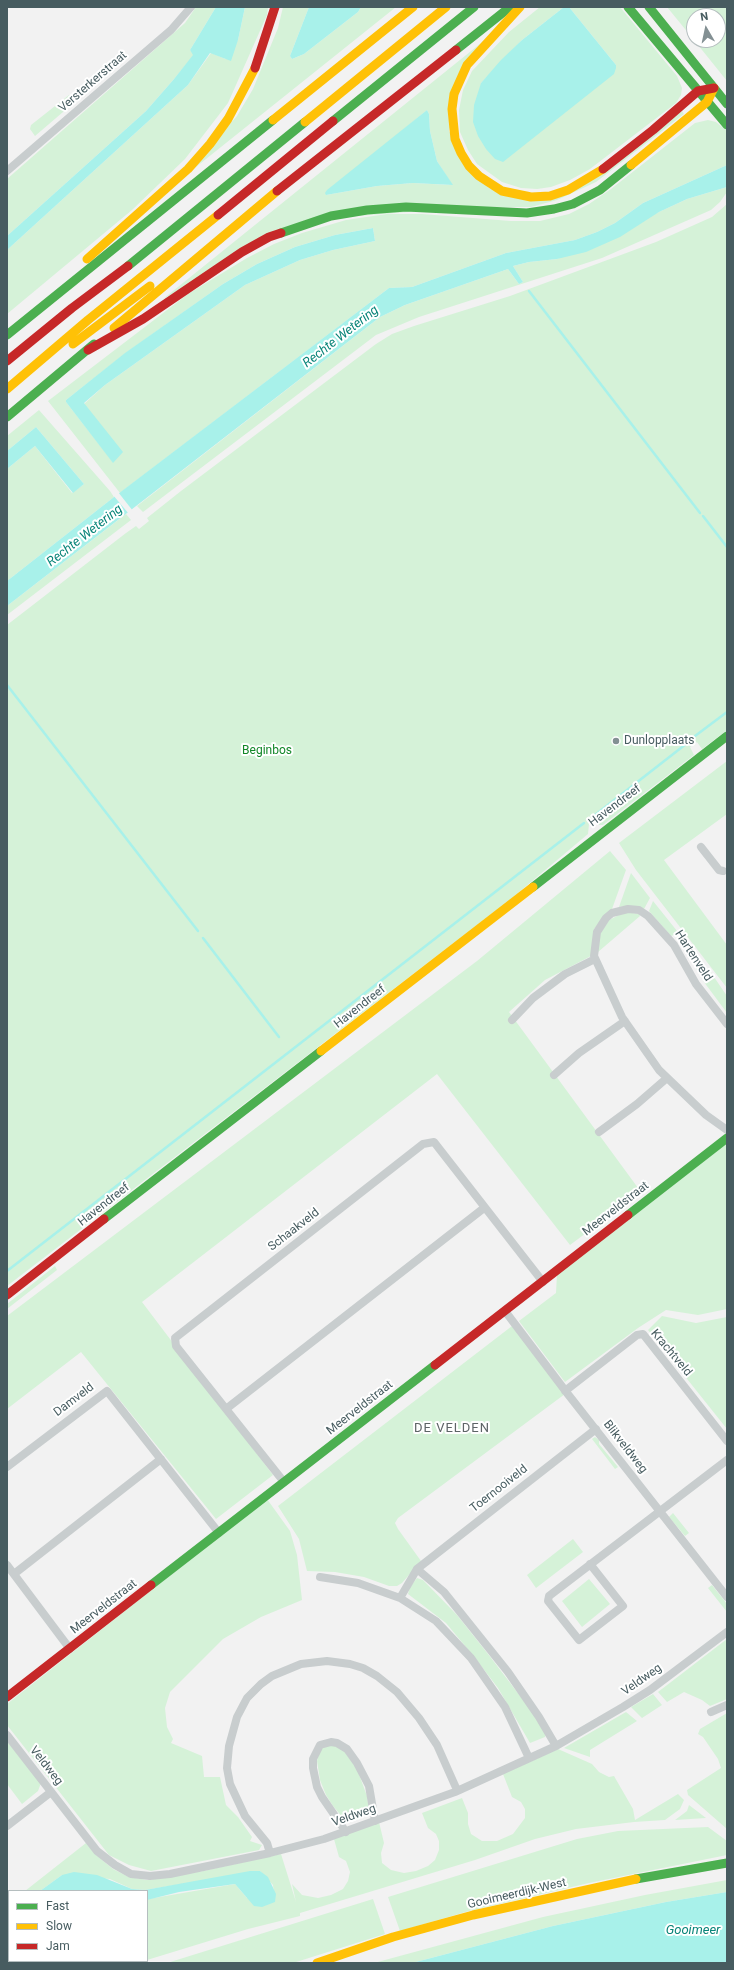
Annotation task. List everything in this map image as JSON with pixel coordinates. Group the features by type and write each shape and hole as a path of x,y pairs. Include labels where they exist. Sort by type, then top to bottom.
{"main road":[{"path":"46,303 97,249 188,169 210,144 228,119 254,72 272,23 275,7"},
{"path":"7,335 413,7"},
{"path":"9,359 72,308 127,267 446,7"},
{"path":"7,390 113,300 474,7"},
{"path":"7,417 272,196 510,7"},
{"path":"520,7 467,65 454,94 452,109 455,139 461,153 469,166 479,176 502,191 530,197 550,196 568,190 587,180 607,166 654,130 698,91 714,88"},
{"path":"628,7 727,125"},
{"path":"649,7 727,104"},
{"path":"88,350 143,319 242,252 269,237 331,216 406,206 527,213 554,209 572,204 600,190 685,122 707,102 714,88"},
{"path":"21,378 93,329 272,196"},
{"name":"Havendreef","path":"7,1295 727,736"},
{"name":"Meerveldstraat","path":"7,1697 727,1138"},
{"name":"Gooimeerdijk-West","path":"317,1963 393,1937 473,1915 660,1874 727,1863"}],"street":[{"name":"Versterkerstraat","path":"7,171 171,30 191,7"},
{"path":"701,847 719,870 726,872"},
{"name":"Hartenveld","path":"727,1024 696,984 674,945 648,916 639,910 619,910 606,918 600,924 595,938 595,959 625,1021 659,1070 706,1115 727,1130"},
{"path":"512,1020 533,998 565,974 595,959"},
{"path":"554,1075 579,1052 625,1021"},
{"path":"599,1132 637,1104 667,1078"},
{"name":"Schaakveld","path":"284,1482 176,1346 175,1338 423,1144 434,1142 543,1282"},
{"path":"226,1409 484,1208"},
{"name":"Blikveldweg","path":"505,1311 565,1391 727,1597"},
{"name":"Krachtveld","path":"565,1391 636,1335 643,1334 727,1441"},
{"name":"Damveld","path":"7,1467 107,1391 219,1533"},
{"name":"Toernooiveld","path":"400,1598 418,1569 596,1430"},
{"path":"14,1574 161,1459"},
{"path":"590,1564 623,1606 579,1640 548,1601 549,1596 590,1564 727,1460"},
{"path":"7,1565 70,1649"},
{"path":"418,1569 444,1592 489,1647 539,1717 556,1746"},
{"path":"320,1577 358,1583 400,1598 436,1621 471,1658 505,1707 529,1758"},
{"name":"Veldweg","path":"7,1735 97,1851 115,1865 131,1874 150,1876 170,1874 270,1853 346,1832 457,1790 556,1746 650,1690 727,1632"},
{"path":"270,1853 267,1843 245,1816 232,1790 227,1768 229,1746 237,1717 247,1698 261,1684 272,1676 301,1664 327,1661 350,1664 363,1668 377,1676 397,1692 419,1718 437,1746 457,1790"},
{"path":"711,1712 727,1704"},
{"path":"346,1832 322,1797 317,1787 313,1768 313,1759 320,1745 331,1742 337,1743 346,1749 357,1763 369,1786 375,1821"},
{"path":"7,1826 51,1792"}],"green space":[{"path":"196,7 216,7 190,50 194,55 146,111 7,236 7,179 185,23"},
{"path":"245,7 268,7 267,15 228,103 185,159 132,210 7,314 7,250 188,85 211,53 226,59 238,40"},
{"path":"283,7 309,7 290,56 292,59 304,54 358,12 361,7 396,7 181,179 237,116 253,89 278,28"},
{"path":"540,7 564,7 522,40 481,83 616,68 616,65 569,7 620,7 677,76 682,88 681,95 676,103 590,169 570,180 551,187 537,189 521,188 502,182 477,164 468,150 460,132 459,110 463,90 472,71 509,32"},
{"path":"667,7 727,7 727,81 700,48 726,48 726,8 686,8 686,30"},
{"path":"486,39 468,59 449,131 489,188 557,197 682,111 684,114 596,182 557,200 531,207 472,207 306,220 163,299","holes":["427,110 429,114 430,131 437,161 452,185 413,183 377,186 326,195"]},
{"path":"69,95 72,95 77,100 35,136 30,129 31,125"},
{"path":"708,120 716,122 727,131 727,165 643,203 615,223 597,232 575,240 506,253 412,287 389,288 120,493 48,401 188,294 247,258 274,244 302,233 346,220 387,214 422,214 511,221 540,221 569,214 589,204 611,189 695,123","holes":["373,228 375,241 333,250 300,260 245,285 105,385 84,404 113,462 66,402 66,400 126,353 223,284 257,264 295,247 335,235"]},
{"path":"727,187 727,192 720,202 711,210 602,258 419,317 376,335 143,512 137,506 380,317 405,305 508,269 519,284 523,282 513,266 529,262 557,259 687,199"},
{"name":"Beginbos","path":"727,204 727,730 702,749 697,742 690,747 694,755 603,825 599,825 594,821 589,824 588,834 512,898 7,1286 7,625 126,533 136,526 139,529 149,521 147,518 181,491 376,344 392,334 510,296 656,242 712,217"},
{"path":"39,410 114,497 7,581 7,469 35,446 72,493 84,484 36,427 7,451 7,436"},
{"path":"126,514 131,520 7,615 7,606"},
{"path":"727,761 727,814 664,860 727,945 727,988 636,870 619,843"},
{"path":"610,851 626,870 612,909 594,929 591,956 545,980 509,1012 641,1192 570,1245 437,1074 142,1302 273,1475 216,1519 81,1352 7,1409 7,1316 477,961"},
{"path":"631,873 650,898 644,909 628,906 619,907"},
{"path":"653,901 714,977 727,996 727,1013 704,982 676,934 671,936 649,911"},
{"path":"625,912 639,914 640,916 598,952 598,937 609,920"},
{"path":"727,1143 727,1309 698,1315 666,1310 638,1328 565,1382 519,1321 556,1293 557,1274"},
{"path":"55,1266 57,1270 7,1309 7,1304"},
{"path":"662,1316 696,1323 727,1317 727,1429 648,1330"},
{"path":"512,1326 565,1394 398,1518 395,1523 398,1529 421,1561 402,1583 397,1586 389,1586 364,1577 335,1572 307,1571 299,1539 278,1506"},
{"path":"595,1437 599,1440 599,1444 618,1467 615,1469 592,1439"},
{"path":"267,1499 290,1531 297,1555 302,1600 261,1617 223,1639 170,1692 165,1708 167,1727 173,1739 171,1743 202,1756 204,1777 220,1777 226,1805 238,1817 252,1837 250,1841 262,1845 259,1850 151,1871 129,1865 109,1855 7,1725 7,1704"},
{"path":"673,1513 689,1533 685,1536 669,1517"},
{"path":"573,1539 583,1552 536,1588 527,1575"},
{"path":"417,1578 423,1580 457,1615 530,1709 546,1734 545,1737 530,1743 498,1688 475,1658 446,1623 408,1594 410,1587"},
{"path":"589,1579 610,1604 582,1627 562,1601"},
{"path":"712,1585 727,1604 727,1612 708,1588"},
{"path":"727,1639 727,1699 710,1706 702,1700 684,1692 667,1702 658,1692"},
{"path":"653,1694 662,1705 642,1718 631,1707"},
{"path":"626,1712 637,1721 590,1750 590,1757 564,1748"},
{"path":"727,1713 727,1829 688,1795 687,1790 721,1768 718,1759 703,1737 698,1734 700,1729"},
{"path":"7,1741 41,1783 38,1791 22,1804 7,1784"},
{"path":"326,1745 336,1745 345,1752 357,1769 367,1796 369,1810 343,1818 333,1806 326,1795 320,1780 317,1761 320,1749"},
{"path":"558,1749 592,1764 599,1772 609,1777 614,1776 633,1809 635,1820 678,1794 684,1800 680,1809 665,1820 576,1829 535,1839 475,1860 300,1913 300,1916 248,1929 148,1960 148,1899 235,1884 247,1898 275,1902 273,1885 260,1871 145,1890 132,1889 110,1879 62,1875 41,1890 26,1890 86,1843 95,1854 113,1869 129,1877 147,1880 203,1871 281,1854 296,1902 292,1884 302,1895 318,1898 331,1895 343,1889 348,1881 350,1872 346,1861 339,1857 334,1839 379,1822 384,1843 381,1853 382,1863 391,1870 404,1873 416,1871 428,1866 435,1860 439,1850 439,1841 436,1834 428,1828 422,1813 462,1798 468,1813 468,1824 471,1834 482,1841 497,1841 513,1834 525,1818 525,1809 521,1802 512,1797 503,1774"},
{"path":"689,1805 706,1818 675,1820 687,1811"},
{"path":"708,1827 727,1841 727,1855 589,1883 469,1911 400,1931 388,1897 577,1839 618,1831"},
{"path":"727,1880 727,1892 666,1902 553,1926 412,1963 374,1963 543,1917 645,1895"},
{"path":"373,1899 385,1934 293,1963 167,1963"},
{"path":"8,1923 8,1962 144,1962 7,1963"}],"water":[{"path":"216,7 245,7 238,40 231,61 210,53 188,85 7,250 7,236 146,111 174,79 193,55 190,50"},
{"path":"309,7 361,7 358,12 304,54 292,59 290,56"},
{"path":"564,7 569,7 616,65 614,74 503,162 495,159 486,149 478,136 473,122 474,105 481,83 501,60 522,40"},
{"path":"427,110 437,161 453,185 413,183 377,186 326,195 325,193 327,190"},
{"name":"Rechte Wetering","path":"727,165 727,187 687,199 659,212 620,237 586,252 557,259 529,262 513,266 523,282 519,284 508,269 405,305 380,317 7,606 7,581 114,497 389,288 412,287 506,253 575,240 597,232 615,223 643,203"},
{"path":"373,228 375,241 333,250 300,260 245,285 105,385 84,403 123,452 113,463 66,402 66,400 125,353 223,284 257,264 295,247 335,235"},
{"path":"36,427 84,484 73,493 35,446 7,469 7,451"},
{"path":"250,1871 260,1871 268,1877 276,1894 275,1902 262,1907 254,1906 235,1884 179,1892 148,1900 148,1890 145,1890"},
{"path":"74,1872 97,1875 132,1889 145,1890 41,1890 62,1875"},
{"name":"Gooimeer","path":"727,1892 727,1963 412,1963 553,1926 666,1902"}],"pier":[{"path":"118,492 133,511 129,514 113,495"}],"waterway":[{"path":"529,291 700,513"},
{"path":"703,516 727,547"},
{"path":"7,685 198,931"},
{"path":"695,736 727,712"},
{"path":"595,815 686,744"},
{"path":"7,1271 584,823"},
{"path":"203,938 279,1037"}],"traffic: fast":[{"path":"333,121 474,7"},
{"path":"456,50 510,7"},
{"path":"628,7 727,125"},
{"path":"649,7 727,104"},
{"path":"7,335 273,120"},
{"path":"128,266 305,122"},
{"path":"281,233 331,216 367,210 406,207 527,213 554,209 573,204 600,190 631,165"},
{"path":"7,417 94,344"},
{"path":"533,887 727,736"},
{"path":"104,1219 321,1051"},
{"path":"628,1215 727,1138"},
{"path":"151,1585 435,1365"},
{"path":"636,1879 727,1863"}],"traffic: slow":[{"path":"273,120 413,7"},
{"path":"305,122 446,7"},
{"path":"520,7 467,65 454,94 452,109 455,139 461,153 469,166 479,176 502,191 531,197 550,196 568,190 603,169"},
{"path":"87,259 188,169 210,144 228,119 255,68"},
{"path":"631,165 707,102 714,88"},
{"path":"114,328 277,191"},
{"path":"7,389 88,320 218,215"},
{"path":"73,344 150,286"},
{"path":"321,1051 533,887"},
{"path":"317,1963 393,1937 473,1915 636,1879"}],"traffic: jam":[{"path":"255,68 275,7"},
{"path":"277,191 456,50"},
{"path":"603,169 653,130 698,91 714,88"},
{"path":"218,215 333,121"},
{"path":"88,350 143,319 242,252 269,237 281,233"},
{"path":"7,361 72,308 128,266"},
{"path":"435,1365 628,1215"},
{"path":"7,1295 104,1219"},
{"path":"7,1697 151,1585"}],"place":[{"name":"Dunlopplaats","path":"616,741"}],"district":[{"name":"DE VELDEN","path":"452,1429"}]}
